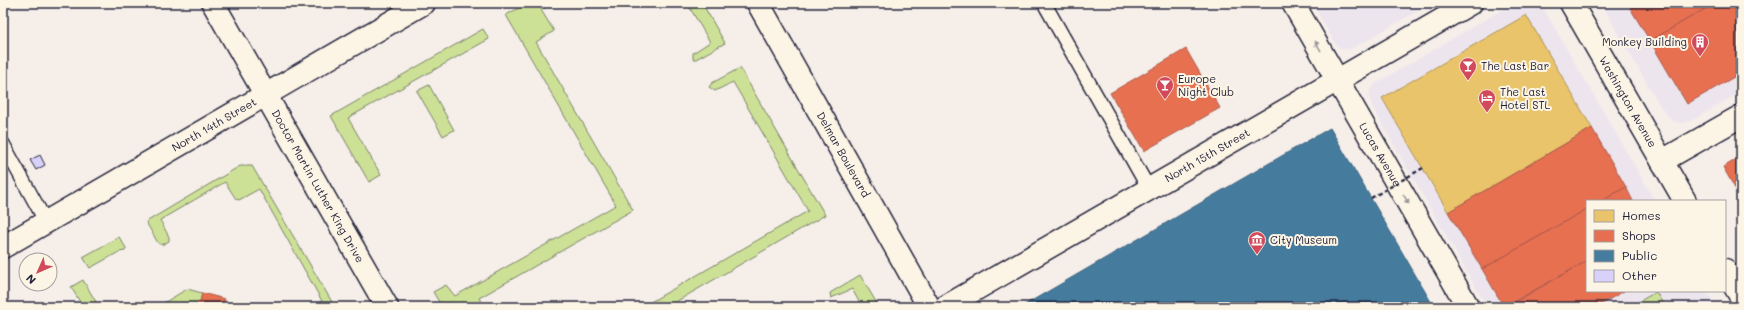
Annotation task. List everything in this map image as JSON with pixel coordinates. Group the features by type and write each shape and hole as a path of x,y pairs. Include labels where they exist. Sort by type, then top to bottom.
{"street":[{"name":"Doctor Martin Luther King Drive","path":"213,3 387,307"},
{"name":"North 14th Street","path":"3,246 424,3"},
{"name":"Delmar Boulevard","path":"758,3 929,307"},
{"name":"Lucas Avenue","path":"1293,3 1468,307"},
{"name":"North 15th Street","path":"944,307 1471,3"},
{"name":"Washington Avenue","path":"1571,3 1684,200"},
{"path":"1662,161 1741,116"},
{"path":"1726,272 1741,297"}],"lane":[{"path":"1044,3 1149,189"},
{"path":"3,144 46,222"}],"path":[{"path":"1371,198 1423,168"}],"shaded area":[{"path":"1312,3 1431,3 1355,47 1346,50 1340,48 1335,43"},
{"path":"1514,3 1536,3 1544,10 1654,200 1586,200 1586,292 1708,292 1716,307 1487,307 1373,108 1369,96 1370,90 1375,84"},
{"path":"1601,3 1741,3 1741,92 1690,121 1684,123 1675,122 1660,106"}],"green space":[{"path":"528,3 553,3 541,10 554,31 536,42 633,210 479,298 484,307 442,307 433,292 446,285 455,296 616,205 506,15"},
{"path":"687,3 702,3 725,43 696,59 693,59 693,53 710,42"},
{"path":"483,29 489,39 348,118 381,175 369,182 331,116"},
{"path":"740,68 825,215 667,307 642,307 808,211 733,82 715,91 709,87 712,83"},
{"path":"429,85 454,130 443,136 417,91"},
{"path":"240,166 252,166 332,302 324,307 312,307 322,301 259,189 239,200 236,199 225,182 160,220 169,237 169,241 162,245 158,243 146,222"},
{"path":"119,237 126,248 125,251 119,252 90,268 83,257"},
{"path":"860,275 879,307 862,307 852,289 831,298 830,293"},
{"path":"83,280 99,307 83,307 71,287"},
{"path":"187,289 202,293 200,302 190,307 157,307"},
{"path":"1656,292 1665,307 1629,307"}],"building: Homes":[{"name":"The Last Hotel STL","path":"1526,15 1592,128 1448,212 1382,98"}],"building: Shops":[{"path":"1638,3 1715,3 1650,41 1630,8"},
{"name":"Monkey Building","path":"1715,3 1741,3 1741,73 1687,104 1650,41"},
{"name":"Europe Night Club","path":"1186,49 1220,108 1144,151 1110,93"},
{"path":"1592,128 1626,187 1604,200 1586,200 1586,210 1482,269 1448,212"},
{"path":"1741,157 1741,190 1737,192 1723,167"},
{"path":"1626,187 1632,200 1604,200"},
{"path":"1586,210 1586,262 1504,307 1482,269"},
{"path":"1586,262 1586,292 1622,292 1596,307 1506,307"},
{"path":"202,293 225,299 223,307 190,307 200,302"}],"building: Public":[{"name":"City Museum","path":"1330,128 1434,307 1021,307"}],"building: Other":[{"path":"40,155 45,165 36,170 30,160"}],"place":[{"name":"Monkey Building","path":"1700,57"},
{"name":"The Last Bar","path":"1468,81"},
{"name":"Europe Night Club","path":"1165,100"},
{"name":"The Last Hotel STL","path":"1487,113"},
{"name":"City Museum","path":"1257,255"}]}
